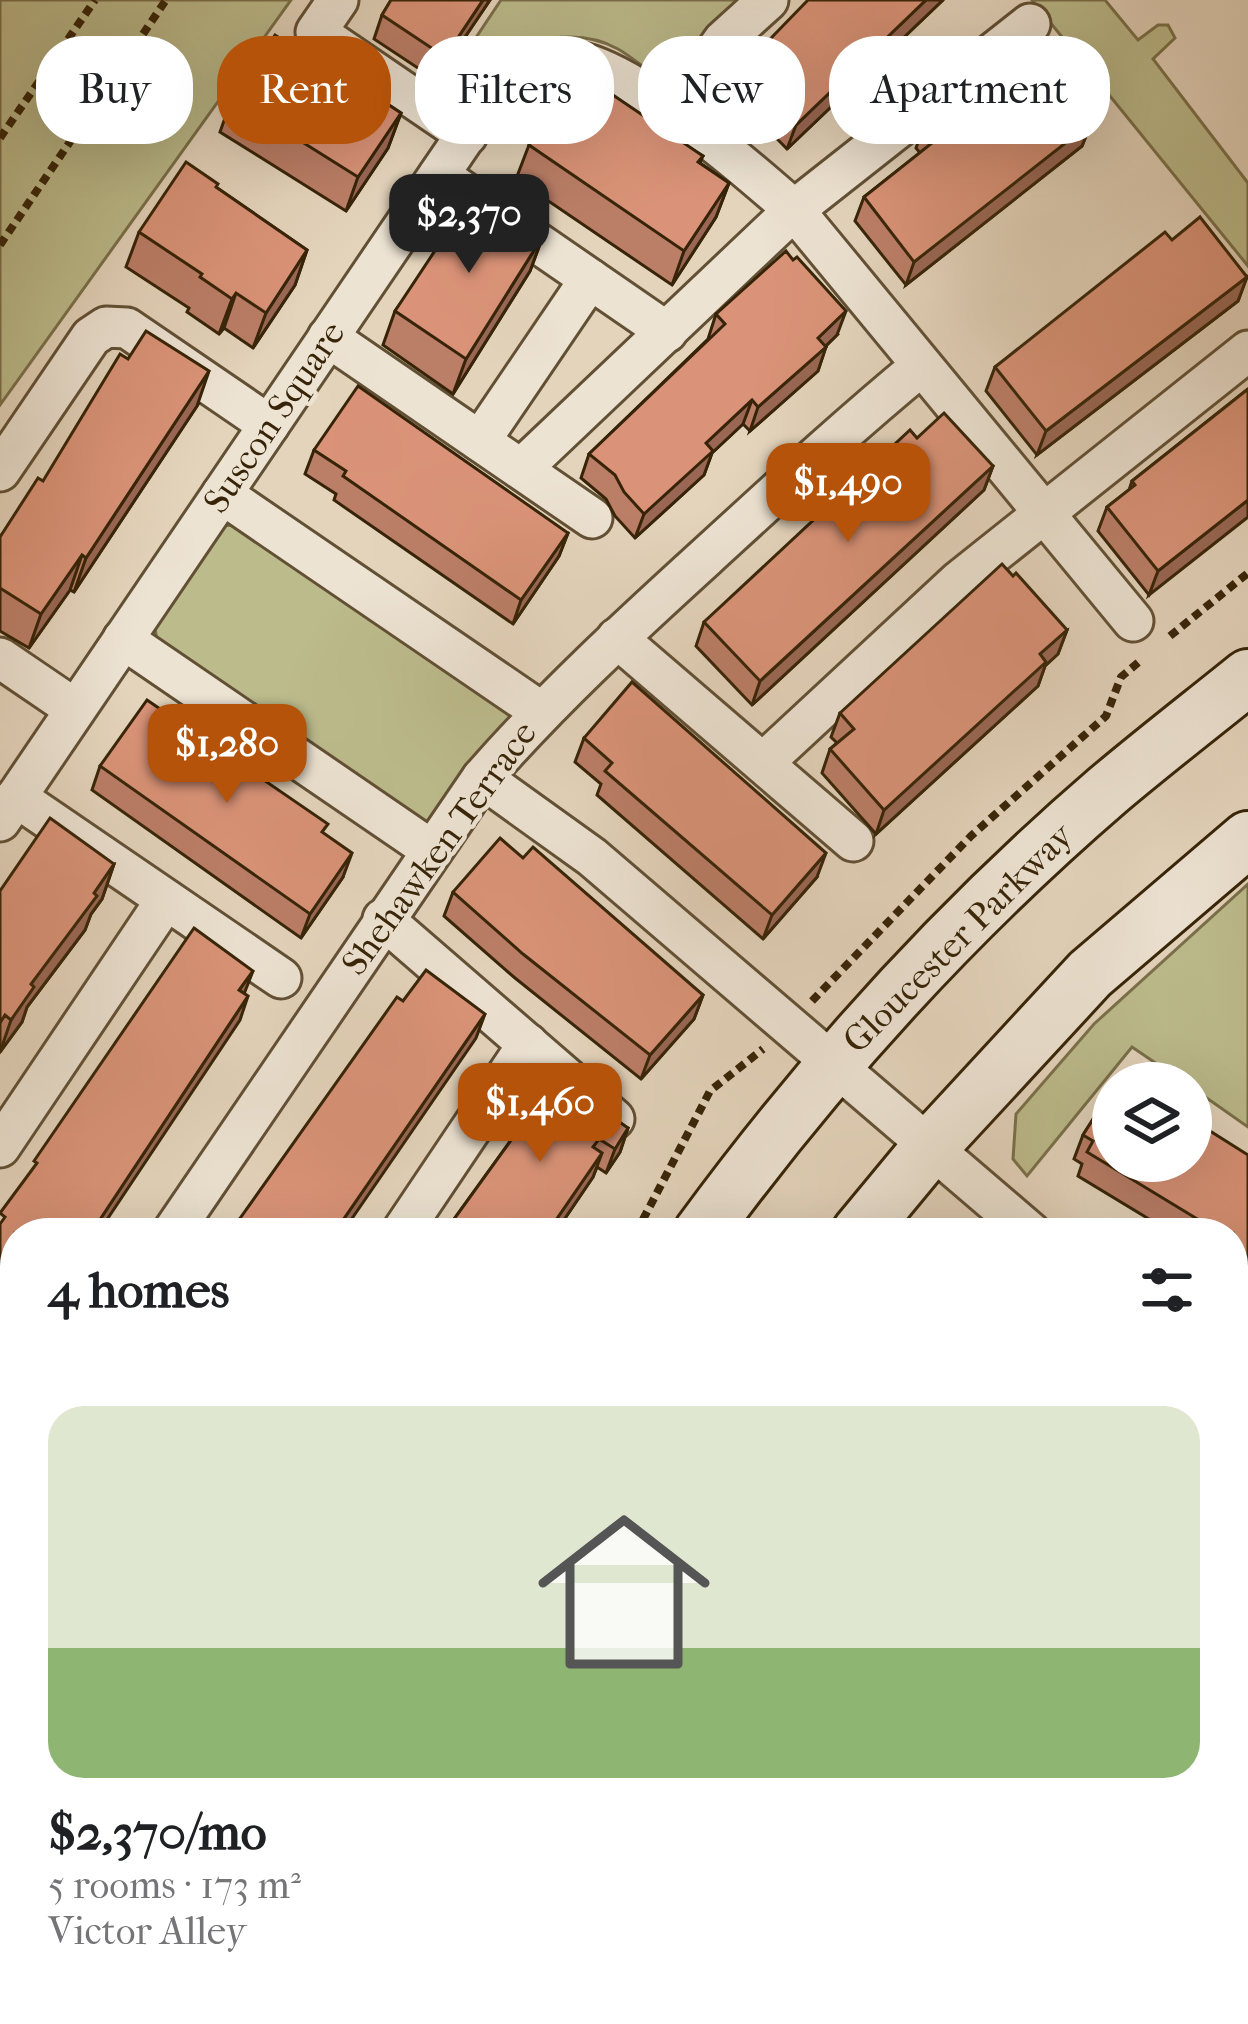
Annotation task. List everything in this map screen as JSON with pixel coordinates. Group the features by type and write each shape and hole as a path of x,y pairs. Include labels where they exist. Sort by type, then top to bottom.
{"main road":[{"name":"Gloucester Parkway","path":"713,1218 832,1064 956,934 1105,793 1248,676"},
{"path":"871,1218 931,1145 1090,974 1248,839"}],"street":[{"path":"338,0 316,32 415,100"},
{"path":"728,36 768,0"},
{"path":"521,469 794,210 1030,24"},
{"name":"Suscon Square","path":"8,809 461,144"},
{"name":"Suscon Square","path":"716,144 794,210 1149,638"},
{"path":"440,176 667,332"},
{"path":"480,441 590,279"},
{"path":"0,471 91,337 106,327 127,328 269,424"},
{"path":"328,338 592,518"},
{"path":"763,764 959,581 1248,351"},
{"name":"Shehawken Terrace","path":"182,1218 482,778 540,712 617,638 921,366"},
{"path":"222,494 540,712"},
{"path":"617,638 853,841"},
{"path":"123,639 430,849"},
{"path":"0,658 75,709"},
{"path":"482,778 592,857 1014,1218"},
{"path":"8,809 166,900 281,978"},
{"path":"0,1147 166,900"},
{"path":"383,920 614,1118"},
{"path":"411,1218 528,1044"}],"path":[{"path":"0,138 95,0"},
{"path":"0,245 166,0"},
{"path":"644,1218 710,1091 789,1028 970,836 1106,716 1120,677 1149,638 1248,573"}],"shaded area":[{"path":"0,0 291,0 265,36 217,36 217,103 193,136 193,36 36,36 36,144 188,144 0,405"},
{"path":"501,0 745,0 712,36 638,36 638,63 614,47 614,36 477,36"},
{"path":"1032,0 1105,0 1138,40 1158,25 1168,25 1175,38 1153,59 1248,183 1248,266 1110,96 1110,36 1061,36"},
{"path":"243,523 510,708 510,720 433,821 418,825 158,648 155,627 224,526"},
{"path":"1248,884 1248,1127 1212,1102 1212,1062 1154,1062 1132,1047 1120,1062 1092,1062 1092,1096 1027,1176 1013,1159 1016,1114 1094,1024"}],"building":[{"path":"391,0 483,0 459,36 415,37 382,15"},
{"path":"808,0 926,0 889,36 829,36 829,93 805,116 805,36 773,36"},
{"path":"614,96 638,112 638,144 685,144 703,156 698,162 729,183 684,251 529,145 614,144"},
{"path":"391,106 401,113 391,128"},
{"path":"305,144 380,144 358,177"},
{"path":"931,144 1064,144 914,262 864,197"},
{"path":"186,162 307,250 266,313 236,293 232,299 139,232"},
{"path":"480,194 543,236 466,359 395,311 456,219 460,222"},
{"path":"1200,217 1247,277 1046,431 995,367 1165,232 1172,240"},
{"path":"786,251 846,311 818,338 826,347 758,407 752,400 706,443 713,451 644,514 615,475 589,454 725,324 716,314"},
{"path":"146,331 209,371 86,558 82,555 41,614 0,588 0,537 38,478 43,481 120,354 128,359"},
{"path":"358,386 568,533 521,600 343,476 346,471 314,450"},
{"path":"1248,389 1248,500 1158,571 1107,507 1135,485 1132,481"},
{"path":"944,413 993,466 760,681 704,622 910,430 917,438"},
{"path":"1002,564 1013,576 1016,573 1067,630 1040,654 1046,662 884,810 830,749 854,729 840,713"},
{"path":"632,682 826,853 772,915 605,771 612,763 584,738"},
{"path":"147,700 328,824 322,832 352,853 310,914 100,766"},
{"path":"50,818 114,864 11,1020 5,1015 0,1023 0,891"},
{"path":"500,838 523,858 533,847 703,995 650,1055 453,892"},
{"path":"194,928 253,971 239,990 248,996 101,1218 4,1218 0,1213 37,1163 34,1161"},
{"path":"426,970 485,1014 344,1218 240,1218 397,997 403,1001"},
{"path":"551,1074 628,1128 615,1149 599,1139 593,1147 602,1153 557,1218 455,1218 538,1103 533,1100"},
{"path":"1212,1132 1248,1155 1248,1218 1196,1218 1136,1182 1212,1182"}]}
